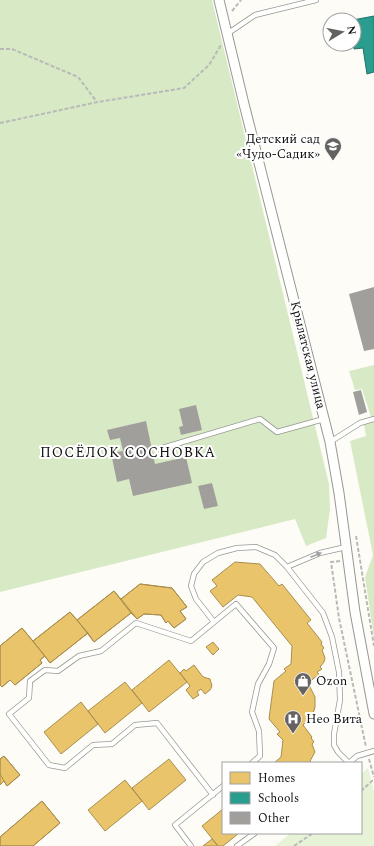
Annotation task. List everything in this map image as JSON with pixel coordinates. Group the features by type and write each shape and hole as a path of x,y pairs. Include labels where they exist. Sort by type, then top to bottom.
{"street":[{"name":"Крылатская улица","path":"219,0 330,442 339,493 355,612 374,714"}],"lane":[{"path":"227,34 255,15 316,0"},
{"path":"160,448 260,419 277,432 324,419"},
{"path":"330,442 360,423 374,419"},
{"path":"214,622 196,599 191,586 194,574 203,562 218,553 237,548 256,547 275,555 288,567 323,613 332,638 339,672 340,700 334,734 334,745 338,752 348,762"},
{"path":"288,567 320,553 346,547"},
{"path":"213,794 157,723 135,725 112,744 93,745 65,768 49,765 9,714 29,698 30,681 45,670 58,671 79,656 101,651 136,624 191,641 236,604 274,648 269,664 258,684 252,712 259,731 260,756 253,762"},
{"path":"350,762 358,756 374,751"},
{"path":"191,846 175,825 222,787"},
{"path":"237,846 254,834"}],"path":[{"path":"230,13 241,0"},
{"path":"0,123 98,102 184,88 209,65 227,34"},
{"path":"0,49 12,49 78,77 98,102"},
{"path":"361,560 374,646"},
{"path":"331,562 342,634 367,753 374,778 362,790"},
{"path":"294,846 312,834"}],"green space":[{"path":"0,0 212,0 329,484 330,509 326,538 306,546 295,519 0,592"},
{"path":"374,365 374,638 365,577 373,555 350,441 366,436 364,424 371,417 362,389 355,390 349,371"},
{"path":"368,768 374,792 374,846 275,846 290,834 362,834 362,773"}],"building: Homes":[{"path":"235,562 260,564 279,586 282,584 311,620 307,623 322,642 321,644 324,648 322,650 325,658 320,667 322,669 317,672 319,674 308,683 315,697 315,707 312,717 303,725 314,742 312,744 315,752 310,761 311,762 275,762 281,757 283,740 277,734 280,732 269,719 274,681 286,671 284,669 291,664 292,646 252,597 238,595 223,607 210,591 217,586 212,580"},
{"path":"140,584 172,588 187,607 180,611 186,619 174,628 168,621 166,623 161,615 144,614 137,619 121,599"},
{"path":"140,584 172,588 187,607 180,611 186,619 174,628 168,621 166,623 161,615 144,614 137,619 131,613 94,642 88,633 50,663 45,656 40,660 42,663 15,685 10,680 2,687 0,685 0,646 22,628 33,641 70,612 77,620 114,591 121,599"},
{"path":"114,591 131,613 94,642 77,620"},
{"path":"70,612 88,633 50,663 33,641"},
{"path":"22,628 45,656 40,660 42,663 15,685 10,680 2,687 0,685 0,646"},
{"path":"213,642 219,649 213,655 206,647"},
{"path":"169,660 187,682 149,712 132,690"},
{"path":"194,665 203,677 210,679 212,686 205,694 201,689 197,692 199,695 193,699 186,690 190,686 180,673 184,669 186,671"},
{"path":"125,682 142,703 105,733 88,711"},
{"path":"81,702 98,724 61,754 44,732"},
{"path":"4,756 20,775 7,786 0,774 0,759"},
{"path":"4,756 20,775 7,786 4,781 0,785 0,759"},
{"path":"169,759 186,780 149,810 132,788"},
{"path":"125,780 142,801 105,831 88,810"},
{"path":"42,801 60,823 33,846 0,846 0,837"},
{"path":"42,801 60,823 33,846 0,846 0,837"},
{"path":"222,810 222,834 238,834 223,846 218,846 202,826"},
{"path":"212,839 218,846 203,846"}],"building: Schools":[{"path":"374,16 374,72 367,74 362,48 362,18"}],"building: Other":[{"path":"374,287 374,349 364,351 349,294"},
{"path":"361,390 367,412 359,415 353,392"},
{"path":"196,405 202,430 181,435 179,427 183,426 179,409"},
{"path":"146,421 155,464 186,457 192,483 133,496 129,479 117,482 111,453 123,451 120,438 110,440 107,430"},
{"path":"212,483 218,506 204,509 198,486"}],"place":[{"name":"Детский сад «Чудо-Садик»","path":"333,161"},
{"name":"Ozon","path":"303,696"},
{"name":"Нео Вита","path":"293,734"}],"district":[{"name":"ПОСЁЛОК СОСНОВКА","path":"128,452"}]}
